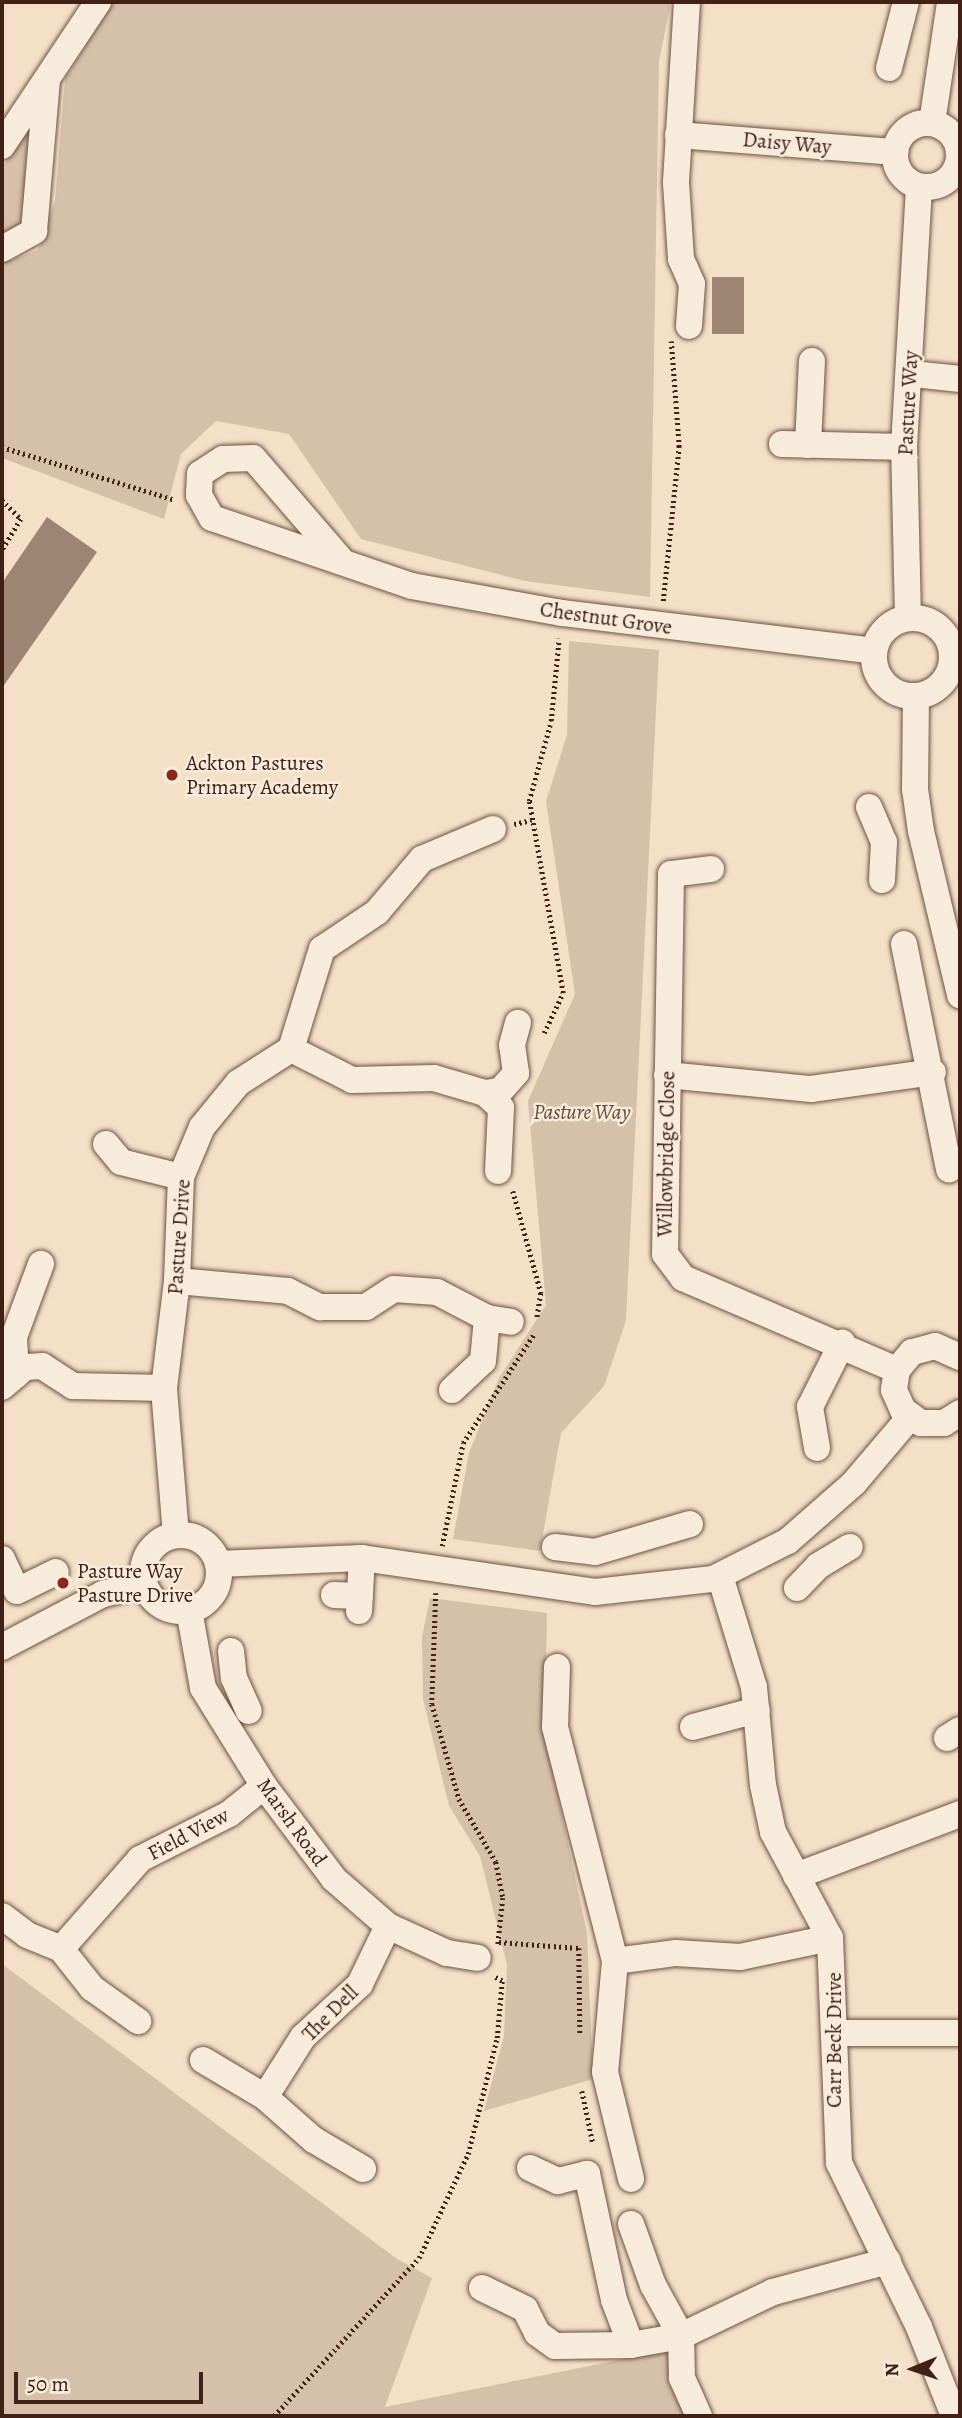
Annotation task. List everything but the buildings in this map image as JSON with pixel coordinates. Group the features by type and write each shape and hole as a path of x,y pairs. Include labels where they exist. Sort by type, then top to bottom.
{"street":[{"path":"2,146 98,2"},
{"path":"687,2 678,89 676,183 681,259 692,284 689,326"},
{"path":"889,68 906,2"},
{"path":"932,123 950,2"},
{"path":"2,249 34,231 47,80"},
{"path":"932,123 954,139 960,156 944,183 919,188 897,171 895,152 902,134 932,123"},
{"name":"Daisy Way","path":"678,135 895,152"},
{"name":"Pasture Way","path":"908,618 905,447 912,374 911,267 919,188"},
{"path":"812,360 795,445 905,447"},
{"path":"912,374 960,379"},
{"name":"Chestnut Grove","path":"342,561 253,458 238,456 207,465 197,483 204,509 212,519 412,586 562,613 874,651"},
{"path":"908,618 931,622 942,630 956,655 938,687 916,696 886,685 874,651 886,627 908,618"},
{"path":"916,696 915,789 921,831 960,995"},
{"path":"869,807 884,842 882,880"},
{"path":"493,830 422,859 377,912 322,949 290,1049 352,1080 434,1078 485,1093 500,1091 516,1073 512,1045 518,1023"},
{"path":"884,842 921,831"},
{"name":"Willowbridge Close","path":"711,869 671,874 665,1254 683,1278 842,1343 897,1370"},
{"path":"904,944 933,1072 949,1170"},
{"name":"Pasture Drive","path":"176,1535 164,1388 177,1280 181,1177 202,1127 238,1083 290,1049"},
{"path":"667,1075 811,1089 933,1072"},
{"path":"485,1093 501,1108 498,1171"},
{"path":"112,1159 181,1177"},
{"path":"9,1381 14,1337 41,1264"},
{"path":"177,1280 288,1291 320,1307 366,1307 394,1289 437,1293 499,1320 482,1360 452,1390"},
{"path":"817,1448 810,1407 842,1343"},
{"path":"959,1352 923,1347 897,1370 897,1401 911,1417 933,1424 960,1413"},
{"path":"9,1381 25,1367 42,1366 74,1386 164,1388"},
{"path":"218,1564 362,1558 438,1565 595,1592 720,1576 798,1532 854,1483 911,1417"},
{"path":"555,1547 584,1551 628,1545 690,1524"},
{"path":"798,1532 822,1563"},
{"path":"176,1535 203,1541 218,1564 215,1591 189,1610 160,1605 144,1584 150,1550 176,1535"},
{"path":"797,1588 822,1563 850,1547"},
{"path":"577,1589 584,1551"},
{"path":"351,1601 362,1558"},
{"path":"2,1559 17,1591 55,1572"},
{"name":"Carr Beck Drive","path":"720,1576 757,1710 762,1785 774,1832 830,1938 838,2033 835,2145 954,2416"},
{"path":"2,1647 103,1594 144,1584"},
{"name":"Marsh Road","path":"189,1610 203,1688 264,1786 334,1879 388,1926 447,1953 485,1960"},
{"path":"230,1651 234,1678 250,1711"},
{"path":"557,1667 555,1727 615,1961 605,2072 631,2179"},
{"path":"203,1688 234,1678"},
{"path":"693,1727 757,1710"},
{"name":"Field View","path":"61,1949 130,1866 229,1814 264,1786"},
{"path":"796,1876 960,1814"},
{"path":"2,1916 27,1935 61,1949 92,1988 138,2021"},
{"name":"The Dell","path":"265,2097 303,2037 359,1984 388,1926"},
{"path":"615,1961 676,1953 740,1957 830,1938"},
{"path":"838,2033 960,2033"},
{"path":"203,2060 265,2097 286,2118 363,2169"},
{"path":"530,2168 558,2180 587,2174 614,2300 631,2345"},
{"path":"631,2224 653,2285 681,2336 682,2378 699,2416"},
{"path":"482,2288 525,2309 537,2333 555,2346 572,2349 631,2345 681,2336 773,2292 888,2262"}],"path":[{"path":"2,447 204,509"},
{"path":"2,500 21,519 2,548"},
{"path":"274,2416 419,2258 468,2154 497,2038 502,1981 485,1960 499,1942 503,1898 496,1862 459,1799 432,1704 438,1565"}],"green space":[{"path":"113,2 671,2 659,61 650,597 525,581 361,539 289,434 216,421 181,454 164,519 2,458 2,258 12,260 38,250 55,201 65,79"},
{"path":"34,122 27,218 6,234 2,232 2,167"},
{"name":"Pasture Way","path":"569,641 659,650 626,1320 604,1386 561,1433 540,1551 453,1539 469,1453 499,1378 546,1305 528,1101 575,994 546,801 567,735"},
{"path":"430,1598 547,1613 545,1735 587,1933 593,2079 484,2111 504,2036 507,1965 480,1856 449,1806 423,1699 422,1637"},
{"path":"2,1964 397,2259 432,2278 385,2407 674,2349 694,2416 2,2416"}],"place":[{"name":"Ackton Pastures Primary Academy","path":"172,775"},
{"name":"Pasture Way Pasture Drive","path":"63,1583"}]}
